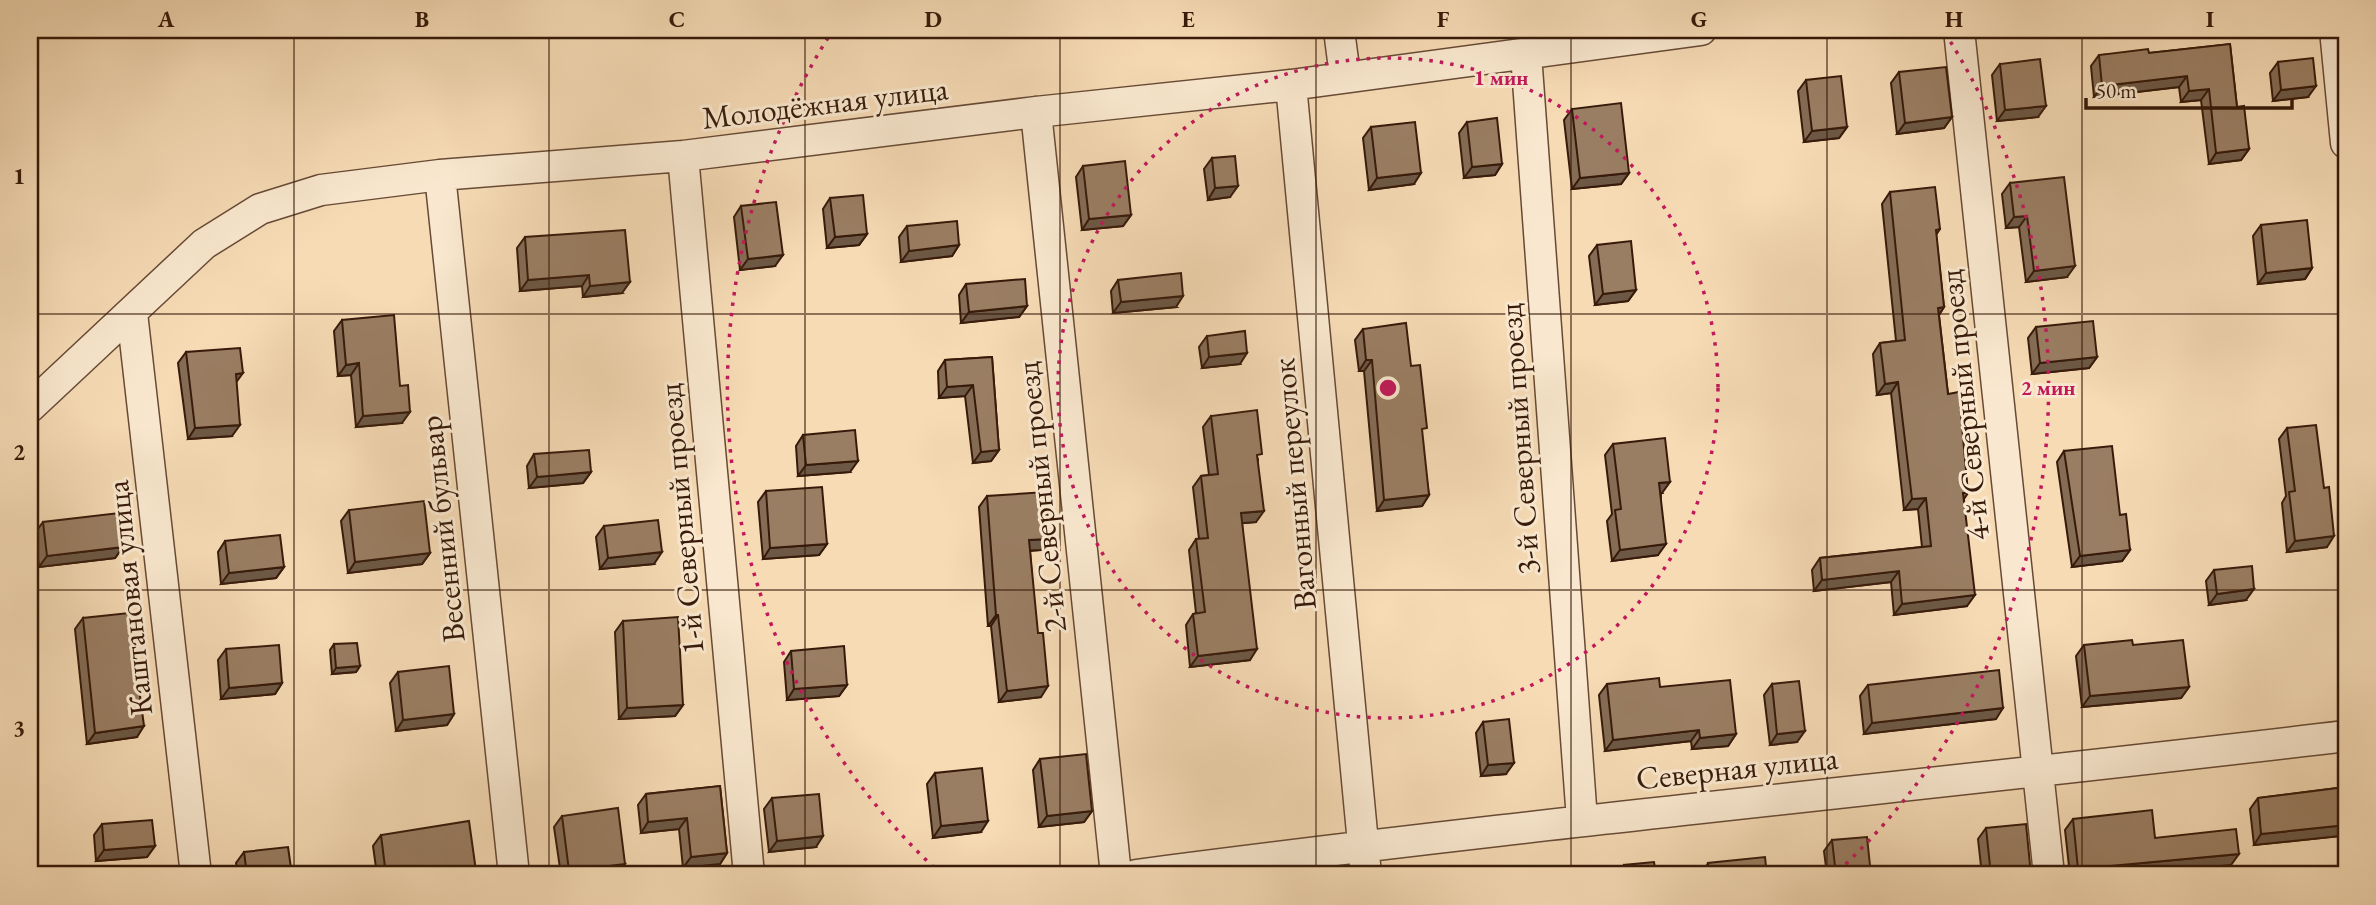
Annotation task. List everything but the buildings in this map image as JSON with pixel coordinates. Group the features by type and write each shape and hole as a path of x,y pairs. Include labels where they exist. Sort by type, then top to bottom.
{"street":[{"path":"1339,30 1345,76"},
{"name":"Молодёжная улица","path":"30,407 204,244 260,209 321,190 440,175 682,156 1036,112 1291,85 1701,30"},
{"name":"4-й Северный проезд","path":"1959,30 2049,875"},
{"path":"2335,30 2346,143"},
{"name":"3-й Северный проезд","path":"1526,54 1582,820"},
{"name":"Вагонный переулок","path":"1291,85 1366,875"},
{"name":"2-й Северный проезд","path":"1036,112 1116,875"},
{"name":"1-й Северный проезд","path":"682,156 749,875"},
{"name":"Весенний бульвар","path":"440,175 514,875"},
{"name":"Каштановая улица","path":"132,313 196,875"},
{"name":"Северная улица","path":"1136,875 1363,845 2038,773 2346,736"}]}
